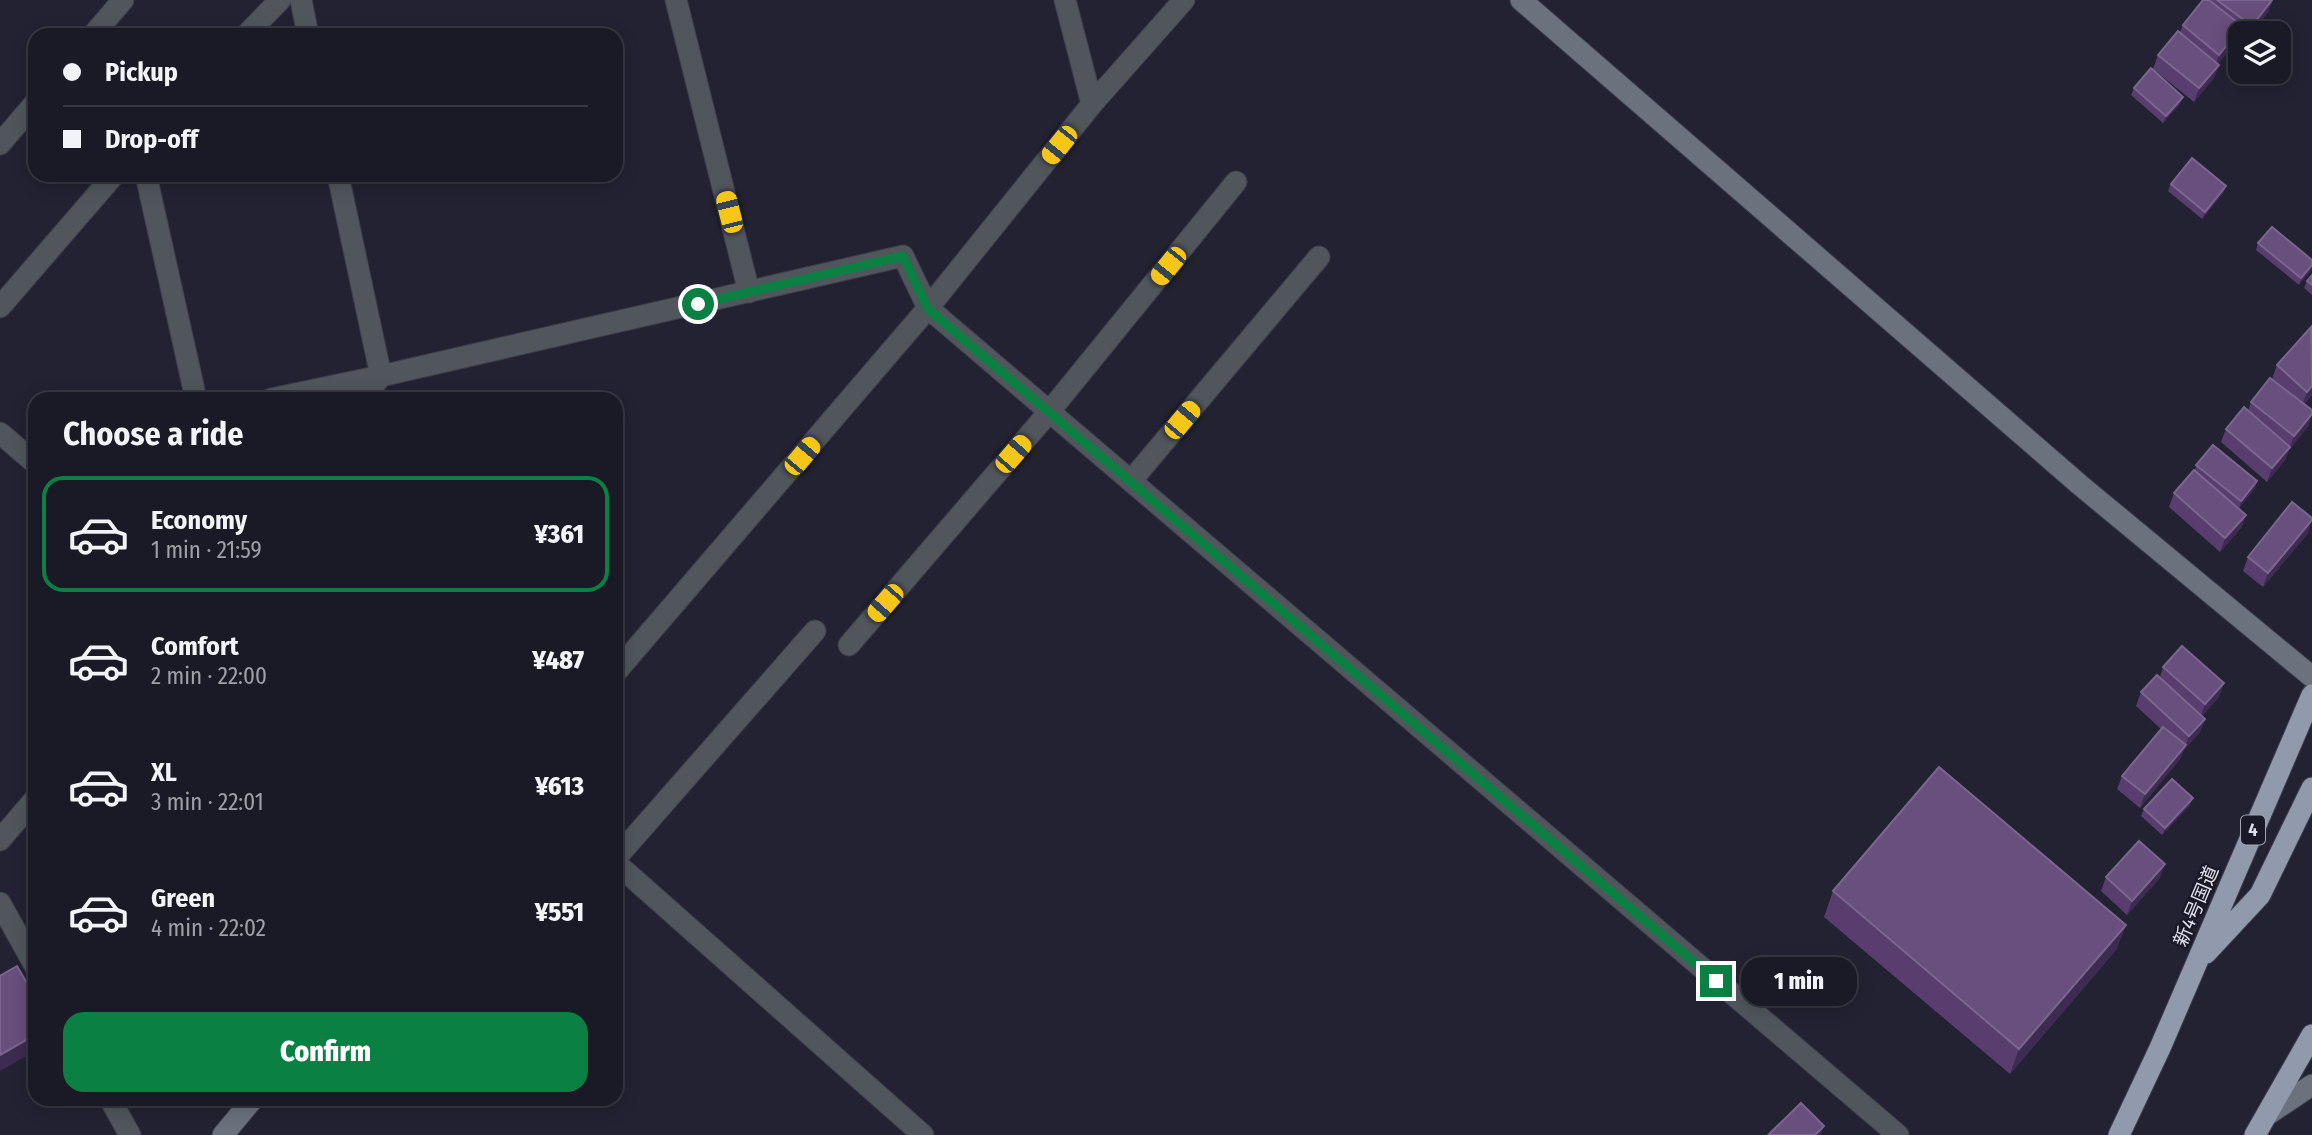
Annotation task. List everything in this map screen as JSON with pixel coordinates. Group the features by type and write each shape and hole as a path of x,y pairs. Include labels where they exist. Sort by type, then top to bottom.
{"highway":[{"name":"新4号国道","path":"2119,1135 2312,695"},
{"path":"2195,965 2260,895 2312,788"},
{"path":"2255,1135 2270,1113 2312,1035"}],"street":[{"path":"99,28 123,0"},
{"path":"253,28 279,0"},
{"path":"301,0 307,28"},
{"path":"676,0 749,292"},
{"path":"1065,0 1092,104"},
{"path":"623,664 928,309 1092,104 1184,0"},
{"path":"1521,0 2070,477 2312,677"},
{"path":"0,144 28,111"},
{"path":"0,307 108,182"},
{"path":"148,182 195,392"},
{"path":"339,182 381,376"},
{"path":"849,645 1049,412 1237,183"},
{"path":"304,392 903,256 928,309 1898,1135"},
{"path":"1130,481 1319,257"},
{"path":"368,392 381,376"},
{"path":"0,433 28,457"},
{"path":"623,850 815,631"},
{"path":"0,840 28,807"},
{"path":"623,869 923,1135"},
{"path":"0,903 28,953"},
{"path":"2270,1113 2312,1085"},
{"path":"114,1106 130,1135"},
{"path":"223,1135 247,1106"}],"building":[{"path":"2203,0 2209,0 2236,21 2228,21 2228,44 2219,55 2183,25"},
{"path":"2217,0 2272,0 2256,21 2245,21"},
{"path":"2178,31 2219,65 2199,88 2158,55"},
{"path":"2151,68 2183,97 2166,116 2134,88"},
{"path":"2192,158 2226,186 2205,212 2171,184"},
{"path":"2272,227 2312,260 2312,265 2301,278 2258,243"},
{"path":"2311,327 2312,386 2307,392 2277,365"},
{"path":"2270,378 2312,410 2312,414 2294,436 2251,402"},
{"path":"2244,407 2290,447 2272,468 2226,429"},
{"path":"2213,445 2257,481 2241,501 2196,465"},
{"path":"2194,470 2246,515 2225,538 2174,493"},
{"path":"2292,502 2312,520 2268,573 2248,557"},
{"path":"2182,646 2224,683 2205,704 2163,667"},
{"path":"2157,675 2205,719 2189,736 2141,692"},
{"path":"2163,727 2186,745 2145,794 2122,776"},
{"path":"1939,767 2126,925 2019,1049 1833,891"},
{"path":"2172,779 2193,798 2165,828 2144,809"},
{"path":"2139,841 2165,864 2132,901 2106,877"},
{"path":"17,966 28,985 28,1039 0,1055 0,976"},
{"path":"1801,1103 1824,1126 1815,1135 1768,1135"}],"route":[{"path":"698,304 903,256 928,309 1716,981"}]}
